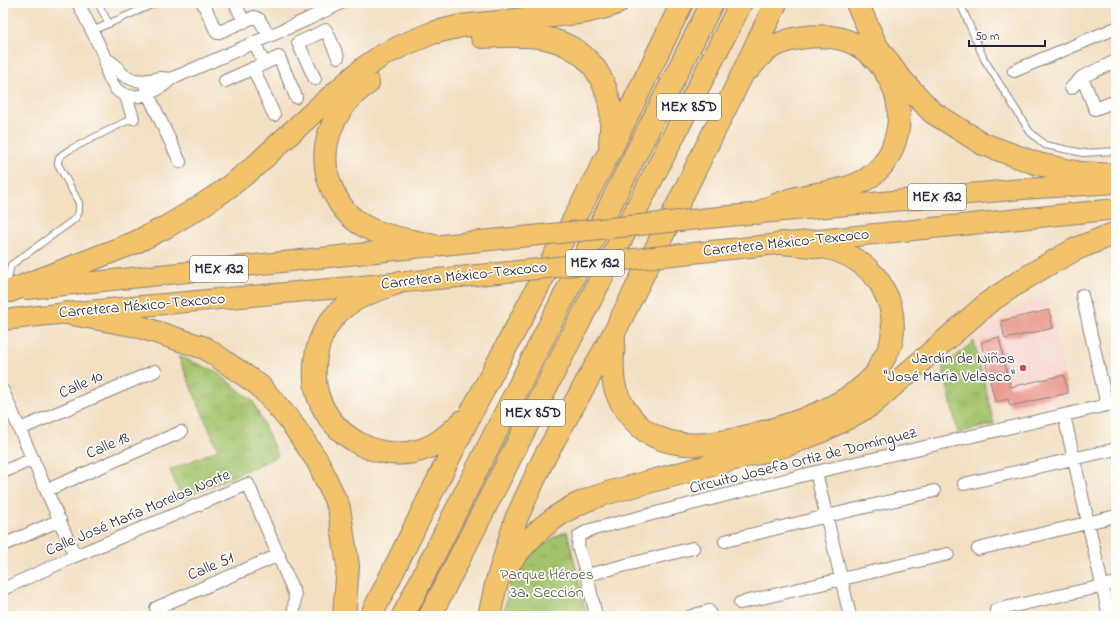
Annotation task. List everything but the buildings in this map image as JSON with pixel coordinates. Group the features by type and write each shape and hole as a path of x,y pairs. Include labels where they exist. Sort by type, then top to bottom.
{"highway":[{"path":"6,291 134,243 193,211 254,168 319,107 365,68 384,55 406,44 432,33 461,26 585,12 617,3"},
{"path":"371,616 470,415 610,151 682,3"},
{"name":"MEX 85D","path":"402,616 712,3"},
{"name":"MEX 85D","path":"430,616 742,3"},
{"path":"489,616 497,581 516,519 541,464 615,331 776,3"},
{"path":"857,3 876,45 898,76 932,112 983,144 1038,164 1080,173 1116,175"},
{"path":"434,246 380,233 363,225 348,214 338,201 330,186 326,173 326,144 337,115 360,89 409,57 467,38 532,36 556,40 573,48 587,59 604,83 609,97 612,114 610,151"},
{"path":"740,79 766,51 783,43 802,37 821,36 838,38 854,43 869,53 880,64 889,77 894,88 899,111 898,128 894,144 888,158 870,177 856,184 834,191 789,200 759,213"},
{"name":"Carretera México-Texcoco","path":"6,291 759,213 1116,183"},
{"name":"Carretera México-Texcoco","path":"3,320 459,277 1116,209"},
{"path":"497,581 519,551 536,533 573,506 618,490 787,445 822,431 871,405 989,302 1047,265 1076,250 1116,233"},
{"path":"615,331 612,365 614,385 622,404 633,421 651,435 671,443 695,445 724,442 792,424 828,408 857,391 875,375 886,356 892,338 892,317 888,299 878,280 865,267 849,256 827,248 782,243"},
{"path":"397,283 355,300 343,308 325,329 317,350 315,369 318,396 322,405 330,418 341,431 358,443 375,450 390,453 406,453 434,445 446,437 470,415"},
{"path":"66,313 137,326 205,348 260,386 291,422 318,462 339,508 348,566 344,616"}],"street":[{"path":"78,3 105,58 107,72 116,89 126,96 135,97 148,94 164,86 171,79 255,43 341,3"},
{"path":"203,3 217,33 254,17 259,19 269,36"},
{"path":"235,3 244,22"},
{"path":"306,20 312,36"},
{"path":"1014,71 1116,28"},
{"path":"315,79 298,43 326,30 338,57"},
{"path":"255,43 259,66 274,115"},
{"path":"225,81 278,57 296,97"},
{"path":"105,58 115,65 123,74 134,80 144,81 161,78 171,79"},
{"path":"1071,88 1082,77 1116,62"},
{"path":"1082,77 1096,109 1116,101"},
{"path":"144,81 148,94 180,162"},
{"path":"126,96 133,118"},
{"path":"1082,295 1111,404"},
{"name":"Calle 10","path":"20,429 155,370"},
{"path":"4,396 20,429 75,556"},
{"name":"Circuito Josefa Ortiz de Domínguez","path":"596,616 587,575 578,546 579,536 590,530 816,472 1111,404"},
{"path":"1064,415 1109,616"},
{"name":"Calle 18","path":"47,490 181,432"},
{"path":"964,484 1116,449"},
{"path":"3,472 33,459"},
{"path":"816,472 850,616"},
{"name":"Calle José María Morelos Norte","path":"3,589 75,556 248,484 295,595 292,614"},
{"path":"725,541 934,491"},
{"path":"978,549 1116,516"},
{"path":"3,545 60,520"},
{"path":"587,575 693,548"},
{"path":"740,603 948,554"},
{"name":"Calle 51","path":"156,608 279,555"},
{"path":"996,610 1116,582"},
{"path":"691,616 709,611"}],"lane":[{"path":"98,3 109,24"},
{"path":"92,31 156,3"},
{"path":"960,3 984,58 1030,132 1045,145 1083,153 1116,151"},
{"path":"6,291 11,265 75,219 79,212 79,203 58,164 60,157 69,150 133,118"}],"shaded area":[{"name":"Jardín de Niños \"José María Velasco\"","path":"1046,293 1070,397 1010,411 1007,400 991,404 976,339 1004,317 1035,297"}],"green space":[{"path":"974,341 994,424 958,433 943,368"},
{"path":"178,356 215,371 253,401 278,456 182,499 170,470 218,450"},
{"name":"Parque Héroes 3a. Sección","path":"567,531 587,616 503,616 511,577 534,552 553,538"}],"place":[{"name":"Jardín de Niños \"José María Velasco\"","path":"1023,368"}]}
